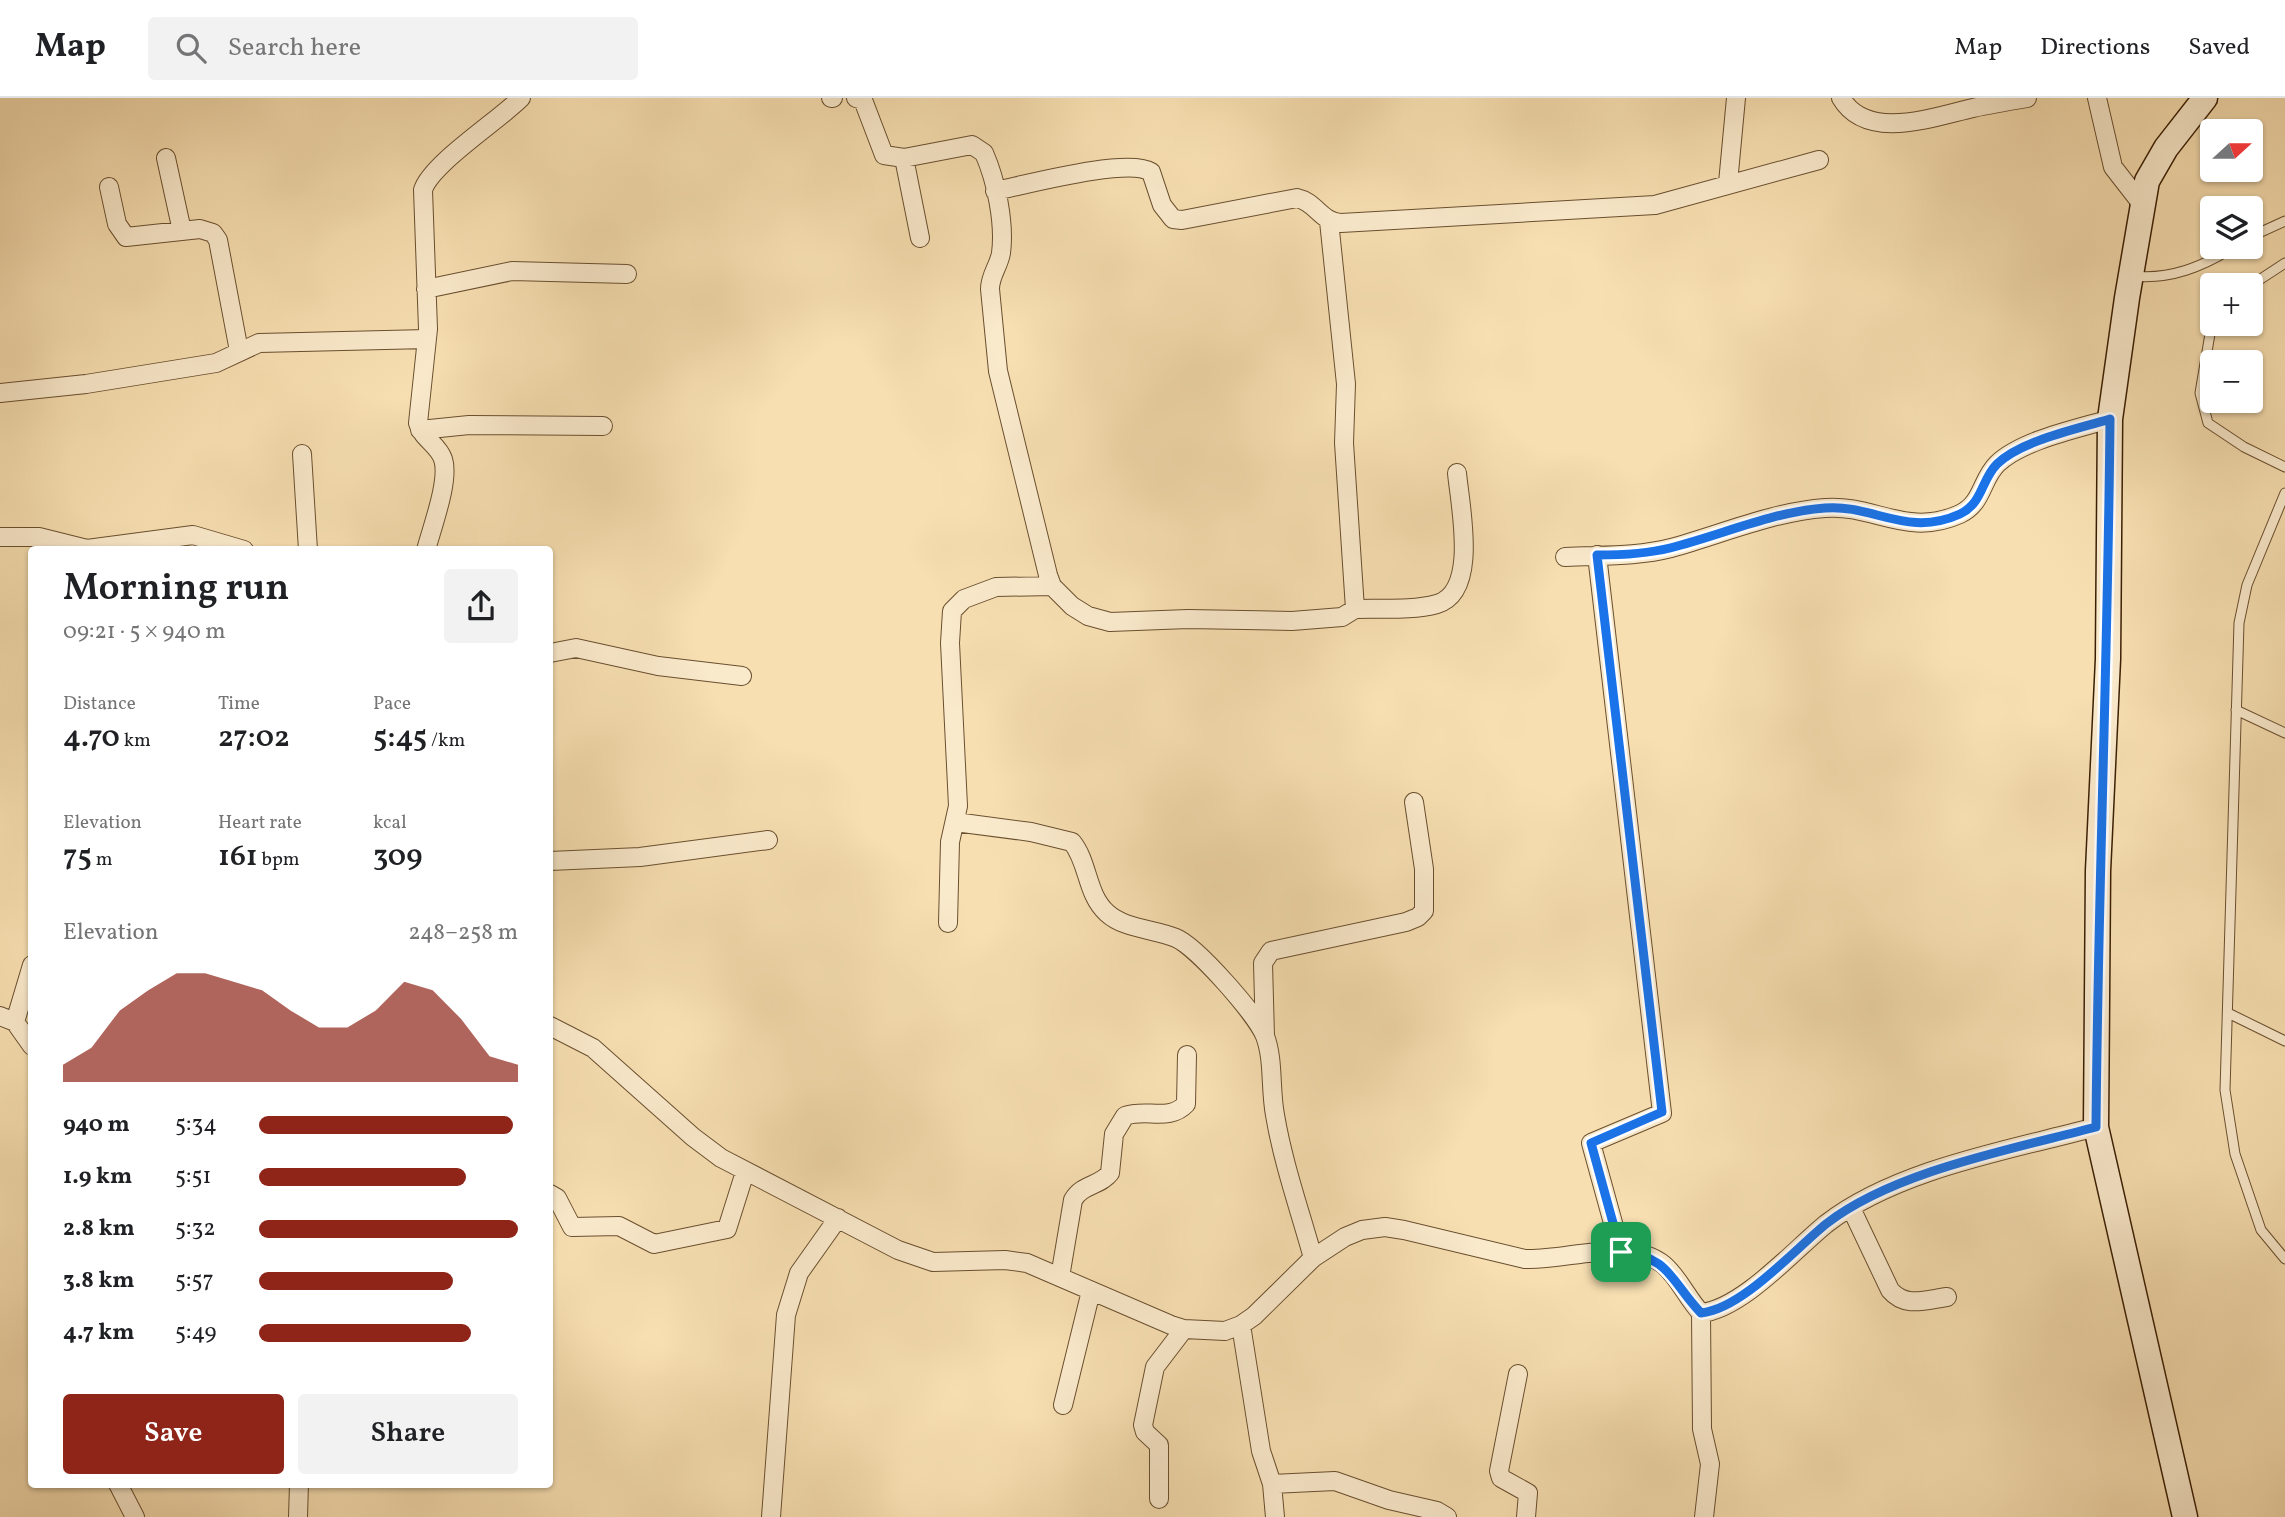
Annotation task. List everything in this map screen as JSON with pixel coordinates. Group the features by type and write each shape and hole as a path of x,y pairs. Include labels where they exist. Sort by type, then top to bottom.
{"street":[{"path":"427,546 445,471 443,458 420,430 419,399 427,339 423,190 433,171 498,121 521,98"},
{"path":"856,98 863,100 868,108 884,155 904,158 957,146 980,148 989,164 995,191 1001,252 990,276 998,371 1052,586 1072,606 1088,616 1110,622 1188,619 1292,621 1342,617 1354,609 1439,603 1457,589 1463,572 1457,473"},
{"path":"1728,183 1736,98"},
{"path":"1840,98 1849,111 1862,118 1883,123 1907,122 2027,98"},
{"path":"2097,98 2113,167 2141,203"},
{"path":"2185,1517 2096,1127 2098,871 2108,659 2110,419 2141,203 2147,181 2166,148 2205,98"},
{"path":"166,158 181,232"},
{"path":"904,158 920,238"},
{"path":"995,191 1076,174 1136,167 1151,172 1161,205 1173,219 1182,220 1297,198 1305,200 1329,221 1341,223 1643,206 1819,160"},
{"path":"109,187 117,225 126,237 208,230 218,240 239,351"},
{"path":"1329,221 1346,384 1344,443 1354,609"},
{"path":"426,289 512,271 627,274"},
{"path":"0,393 86,384 216,363 259,343 427,339"},
{"path":"1565,557 1670,548 1800,511 1828,508 1847,509 1898,522 1943,519 1972,507 1999,462 2044,439 2110,419"},
{"path":"420,430 469,425 603,426"},
{"path":"302,454 308,546"},
{"path":"112,546 175,535 193,535 230,546"},
{"path":"0,536 39,537 65,546"},
{"path":"1597,555 1662,1112 1591,1143 1621,1252"},
{"path":"948,923 949,852 958,806 949,623 952,611 964,599 996,587 1052,586"},
{"path":"553,652 576,648 658,666 742,676"},
{"path":"1313,1258 1278,1132 1265,1036 1263,963 1271,951 1406,922 1424,911 1424,870 1414,802"},
{"path":"955,822 1031,832 1072,842 1081,859 1090,890 1107,913 1118,920 1177,938 1194,948 1265,1036"},
{"path":"553,861 640,857 768,840"},
{"path":"28,974 8,1019 28,1042"},
{"path":"553,1028 593,1048 693,1137 745,1172 916,1258 941,1262 1015,1261 1184,1329 1225,1331 1241,1325 1313,1258 1345,1237 1362,1230 1385,1227 1525,1259 1546,1260 1621,1252 1649,1256 1664,1265 1701,1313 1702,1421 1710,1464 1704,1517"},
{"path":"1060,1277 1073,1200 1086,1186 1107,1178 1114,1134 1125,1116 1168,1115 1176,1113 1186,1104 1187,1055"},
{"path":"1701,1313 1717,1309 1742,1295 1828,1222 1873,1195 1957,1165 2096,1127"},
{"path":"553,1196 557,1198 572,1227 618,1226 654,1244 727,1228 745,1172"},
{"path":"1851,1208 1890,1290 1897,1299 1909,1303 1947,1297"},
{"path":"771,1517 786,1315 799,1273 838,1218"},
{"path":"1063,1405 1091,1291"},
{"path":"1241,1325 1261,1451 1272,1484 1275,1517"},
{"path":"1159,1499 1159,1445 1155,1438 1145,1433 1143,1425 1155,1367 1184,1329"},
{"path":"1518,1374 1499,1471 1501,1478 1528,1493 1526,1517"},
{"path":"1272,1484 1335,1481 1389,1500 1437,1511 1447,1517"},
{"path":"120,1488 135,1517"},
{"path":"298,1517 299,1488"}],"lane":[{"path":"2263,231 2285,221"},
{"path":"2130,276 2164,276 2191,270 2212,259"},
{"path":"2263,277 2285,263"},
{"path":"2210,336 2200,393 2208,423 2244,447 2285,467"},
{"path":"2285,493 2247,585 2239,623 2225,1090 2235,1154 2261,1230 2285,1259"},
{"path":"2236,710 2285,733"},
{"path":"2228,1013 2285,1041"}],"route":[{"path":"2110,419 2108,659 2098,871 2096,1127 1970,1161 1873,1195 1828,1222 1742,1295 1709,1312 1701,1313 1664,1265 1640,1253 1621,1252 1591,1143 1662,1112 1597,555 1652,552 1800,511 1828,508 1847,509 1898,522 1917,523 1943,519 1972,507 1999,462 2044,439 2110,419"}]}
